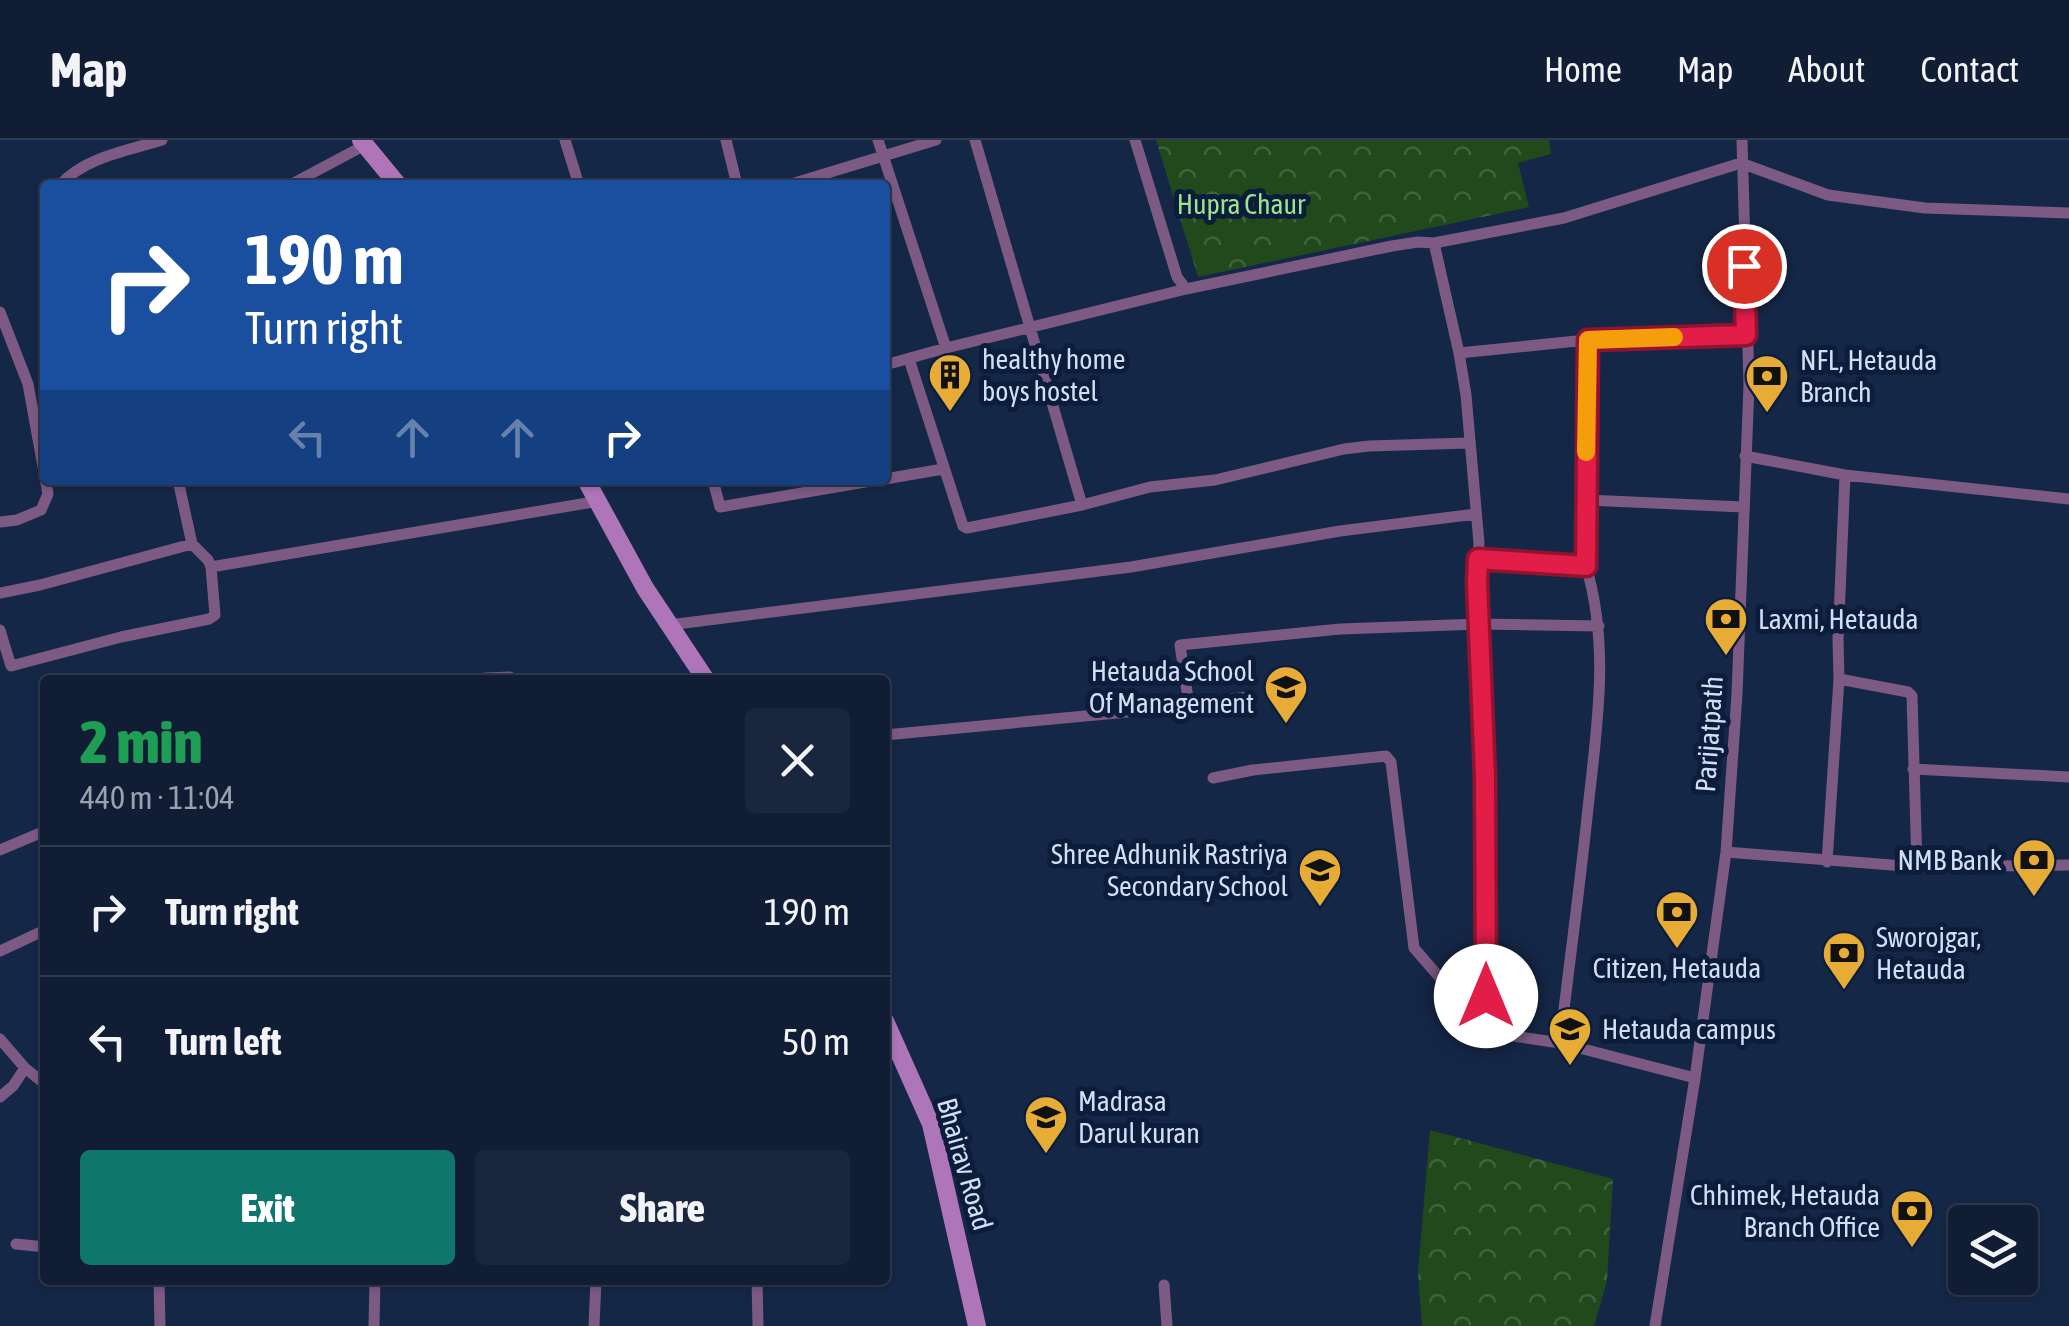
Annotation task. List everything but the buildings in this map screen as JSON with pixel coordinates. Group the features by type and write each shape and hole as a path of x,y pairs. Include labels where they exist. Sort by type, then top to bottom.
{"main road":[{"path":"363,142 394,180"},
{"path":"589,485 645,588 703,675"},
{"name":"Bhairav Road","path":"890,1032 930,1124 977,1326"}],"street":[{"path":"65,180 90,163 162,140"},
{"path":"565,140 577,180"},
{"path":"726,140 736,180"},
{"path":"878,140 946,348"},
{"path":"804,180 936,140"},
{"path":"975,140 1082,505"},
{"path":"1135,140 1177,277 1186,289"},
{"path":"1733,140 1741,163"},
{"name":"Parijatpath","path":"1654,1326 1696,1078 1726,852 1737,694 1749,385 1742,140"},
{"path":"298,180 363,142"},
{"path":"890,364 1186,289 1392,246 1434,243 1564,218 1741,163 1828,195 1925,208 2069,213"},
{"path":"1434,243 1460,353 1476,514 1485,776 1486,1032"},
{"path":"0,312 28,384 40,452"},
{"path":"1460,353 1588,340 1746,335"},
{"path":"1560,1043 1601,691 1599,626 1586,566 1588,340"},
{"path":"909,359 962,526 967,528 1150,488 1215,480 1344,449 1469,443"},
{"path":"28,384 40,381"},
{"path":"1746,456 1845,475 2069,500"},
{"path":"890,477 943,468"},
{"path":"1827,862 1839,678 1845,475"},
{"path":"0,522 41,510 48,494 46,485"},
{"path":"0,630 10,666 215,615 211,568 192,544 179,485"},
{"path":"713,485 720,507 847,485"},
{"path":"1586,500 1743,507"},
{"path":"211,568 600,501"},
{"path":"669,625 1131,568 1340,532 1476,514"},
{"path":"0,592 192,544"},
{"path":"1478,559 1586,566"},
{"path":"1189,705 1180,646 1340,629 1480,624 1599,626"},
{"path":"1839,678 1912,696 1917,867"},
{"path":"890,735 1248,696"},
{"path":"1212,778 1386,756 1391,762 1414,948 1486,1032 1560,1043 1696,1078"},
{"path":"1912,769 2069,776"},
{"path":"0,850 40,835"},
{"path":"1726,852 1917,867 2069,865"},
{"path":"0,951 40,932"},
{"path":"0,1039 40,1080"},
{"path":"0,1097 25,1068"},
{"path":"16,1244 40,1247"},
{"path":"160,1285 160,1326"},
{"path":"374,1326 375,1285"},
{"path":"594,1326 596,1285"},
{"path":"757,1285 758,1326"},
{"path":"1164,1285 1167,1326"}],"green space":[{"name":"Hupra Chaur","path":"1156,140 1549,140 1551,154 1518,163 1529,207 1198,277"},
{"path":"1430,1130 1613,1179 1607,1281 1594,1326 1422,1326 1418,1272"}],"slow traffic":[{"path":"1586,452 1588,340 1674,337"}],"place":[{"name":"healthy home boys hostel","path":"950,413"},
{"name":"NFL, Hetauda Branch","path":"1767,414"},
{"name":"Laxmi, Hetauda","path":"1726,657"},
{"name":"Hetauda School Of Management","path":"1286,725"},
{"name":"NMB Bank","path":"2034,898"},
{"name":"Shree Adhunik Rastriya Secondary School","path":"1320,908"},
{"name":"Citizen, Hetauda","path":"1677,950"},
{"name":"Sworojgar, Hetauda","path":"1844,991"},
{"name":"Hetauda campus","path":"1570,1067"},
{"name":"Madrasa Darul kuran","path":"1046,1155"},
{"name":"Chhimek, Hetauda Branch Office","path":"1912,1249"}],"route":[{"path":"1486,996 1485,776 1478,559 1586,566 1588,340 1746,335 1744,266"}]}
